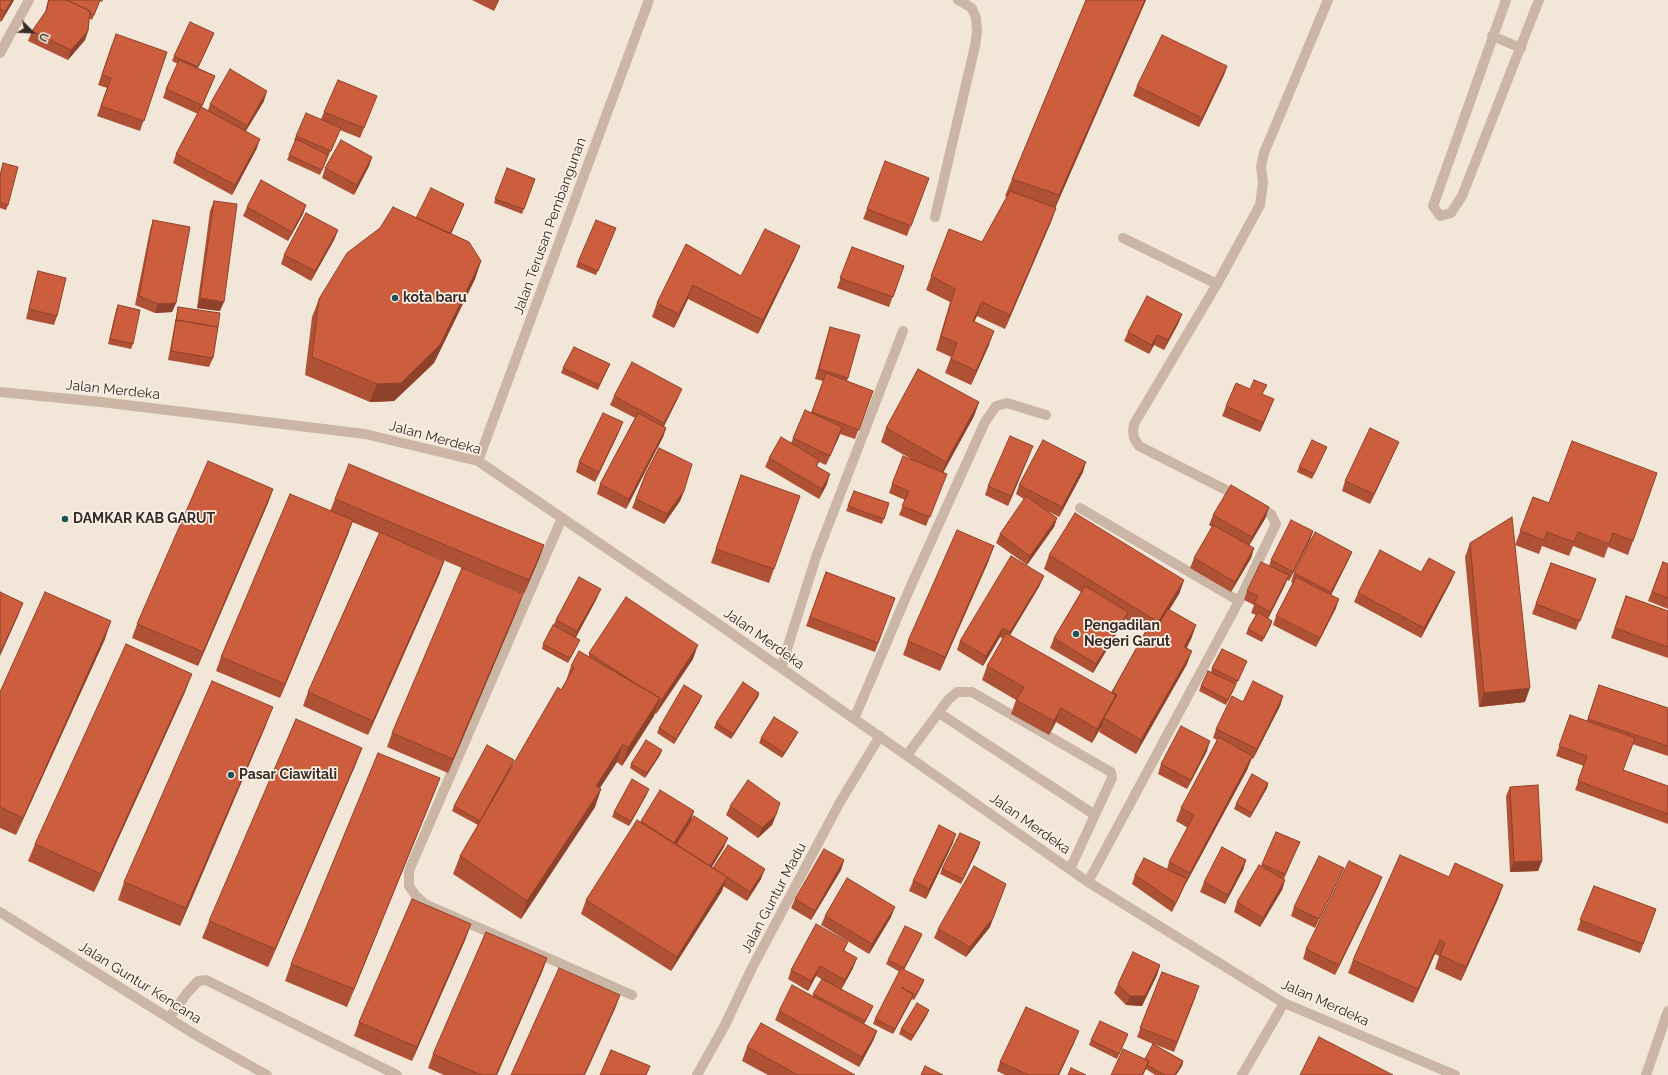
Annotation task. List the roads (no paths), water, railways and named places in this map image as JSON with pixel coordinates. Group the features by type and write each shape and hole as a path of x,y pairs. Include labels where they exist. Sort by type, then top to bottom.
{"street":[{"path":"0,53 29,0"},
{"name":"Jalan Terusan Pembangunan","path":"478,461 649,0"},
{"path":"935,217 977,32 976,18 972,8 958,0"},
{"path":"1088,882 1239,601 1276,524 1274,518 1266,510 1140,446 1133,434 1134,424 1217,284 1260,205 1263,182 1261,167 1264,153 1328,0"},
{"path":"1506,0 1433,206 1440,216 1451,213 1462,196 1539,0"},
{"path":"1492,36 1521,48"},
{"path":"1123,238 1217,284"},
{"path":"781,668 816,557 903,331"},
{"name":"Jalan Merdeka","path":"0,392 100,402 365,434 478,461 880,736 1088,882 1284,1003 1455,1075"},
{"path":"854,719 909,590 986,422 996,406 1007,403 1046,415"},
{"path":"1080,508 1239,601"},
{"path":"562,518 411,866 409,872 409,886 412,892 425,904 632,995"},
{"path":"907,755 948,700 957,692 972,692 1111,772 1112,778 1070,869"},
{"path":"939,713 1095,815"},
{"name":"Jalan Guntur Madu","path":"697,1075 725,1025 752,968 840,802 880,736"},
{"name":"Jalan Guntur Kencana","path":"0,912 169,1018 267,1075"},
{"path":"169,1018 198,981 206,980 396,1075"},
{"path":"1242,1075 1284,1003"},
{"path":"1646,1075 1668,1011"}],"place":[{"name":"kota baru","path":"395,298"},
{"name":"DAMKAR KAB GARUT","path":"65,519"},
{"name":"Pengadilan Negeri Garut","path":"1076,634"},
{"name":"Pasar Ciawitali","path":"231,775"}]}
